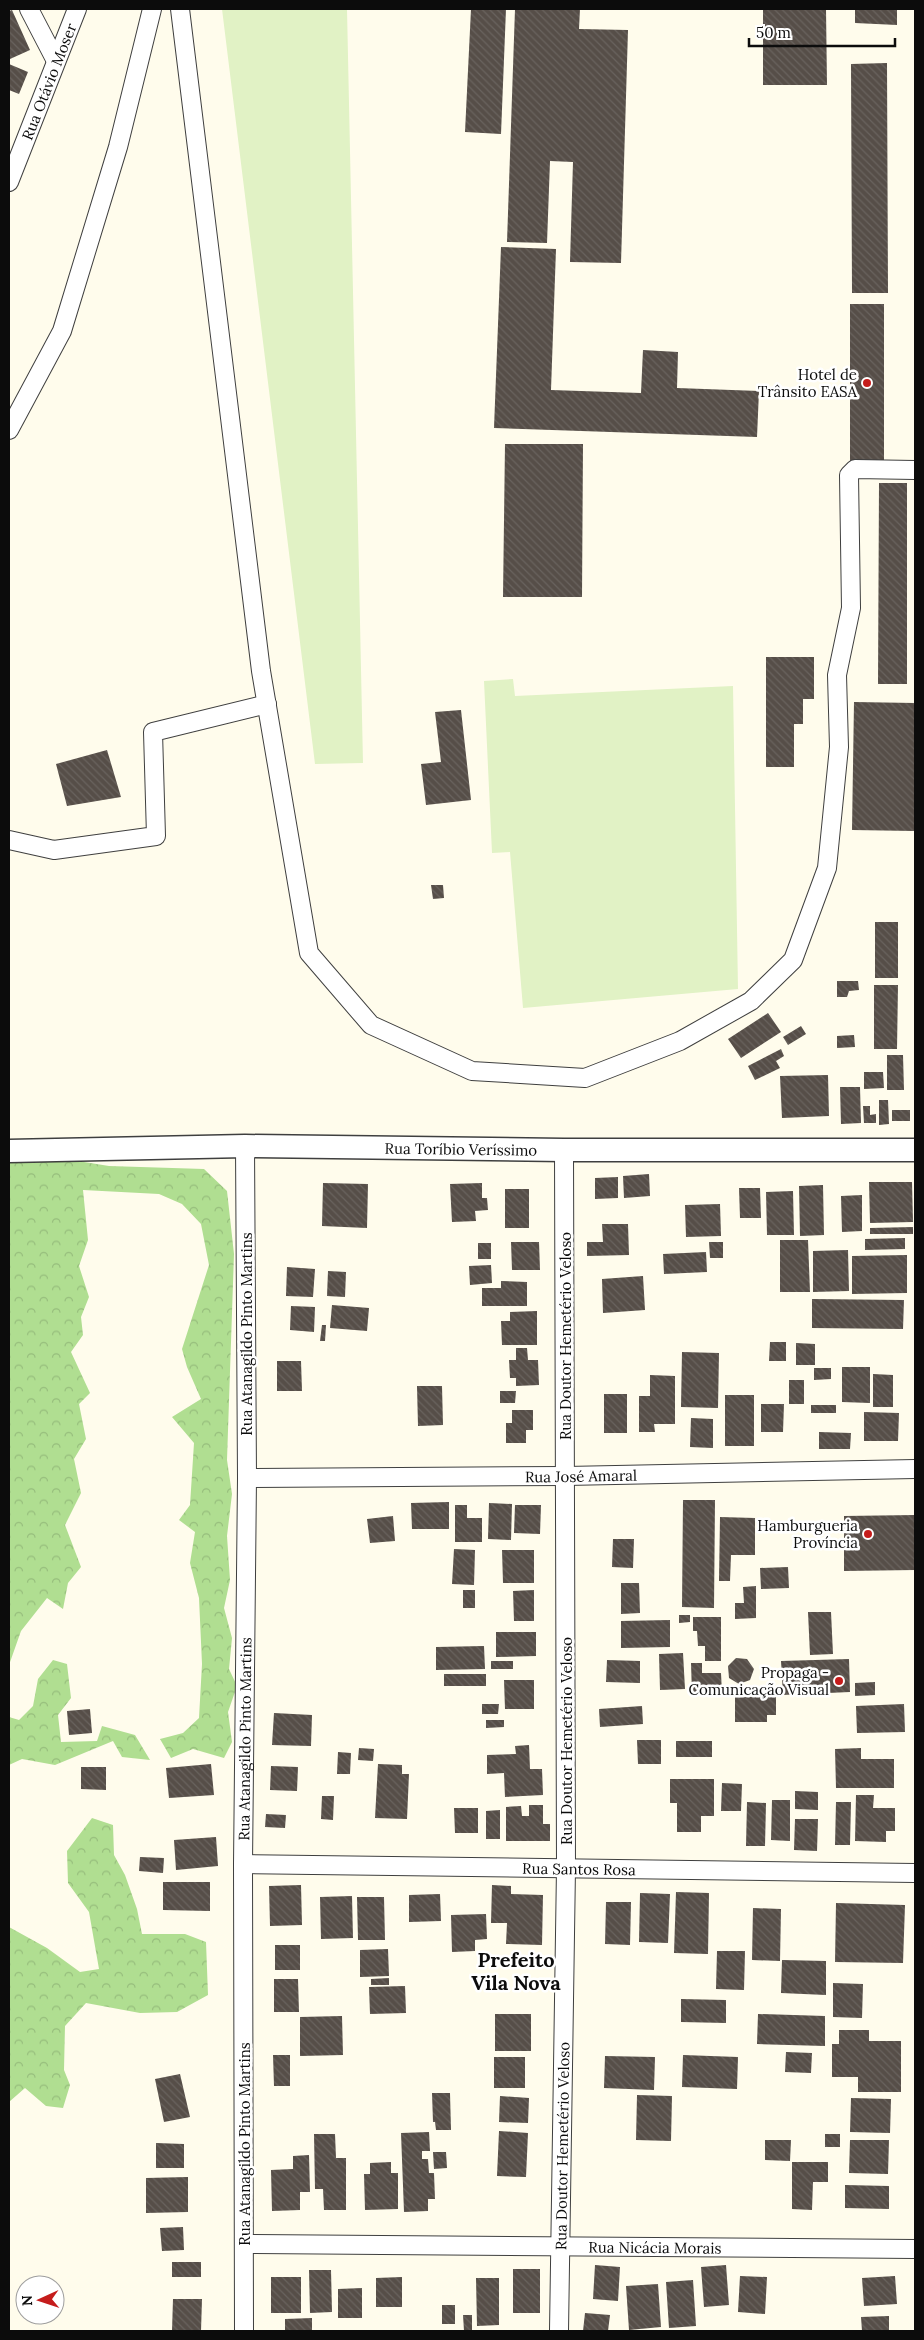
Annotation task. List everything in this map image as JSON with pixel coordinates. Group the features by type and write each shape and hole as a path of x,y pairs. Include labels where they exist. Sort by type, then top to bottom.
{"street":[{"path":"29,9 56,61"},
{"name":"Rua Otávio Moser","path":"9,182 77,9"},
{"path":"9,430 62,331 118,146 152,9"},
{"path":"180,9 267,704 309,953 371,1025 472,1070 584,1078 680,1041 744,1005 751,1001 793,960 827,868 839,747 836,675 851,608 849,475 855,469 915,470"},
{"path":"9,840 54,850 156,836 153,732 267,704"},
{"name":"Rua Toríbio Veríssimo","path":"9,1151 245,1146 564,1150 915,1150"},
{"name":"Rua Atanagildo Pinto Martins","path":"244,2331 243,1864 247,1478 245,1146"},
{"name":"Rua Doutor Hemetério Veloso","path":"559,2331 566,1868 564,1150"},
{"name":"Rua José Amaral","path":"247,1478 566,1476 915,1469"},
{"name":"Rua Santos Rosa","path":"243,1864 915,1873"},
{"name":"Rua Nicácia Morais","path":"245,2244 915,2249"}],"green space":[{"path":"222,9 347,9 363,763 315,764"},
{"path":"513,679 515,696 733,686 738,989 523,1008 510,852 492,853 484,681"},
{"path":"59,1158 109,1166 204,1169 227,1191 234,1254 227,1460 232,1494 227,1536 230,1580 224,1608 232,1638 229,1669 237,1686 228,1712 232,1742 224,1758 193,1749 171,1758 160,1739 183,1733 199,1718 202,1664 199,1598 190,1563 195,1532 179,1520 190,1505 194,1443 172,1417 201,1399 187,1367 182,1349 209,1265 201,1224 182,1204 159,1194 83,1190 88,1240 79,1266 89,1297 81,1317 83,1335 71,1352 90,1393 79,1404 86,1439 74,1459 81,1493 65,1525 81,1567 68,1583 63,1609 47,1598 21,1631 9,1665 9,1160"},
{"path":"53,1660 67,1664 71,1698 58,1715 61,1742 97,1741 102,1726 135,1735 150,1760 122,1757 113,1741 55,1765 22,1759 9,1765 9,1717 19,1720 33,1706 38,1679"},
{"path":"92,1818 113,1825 114,1855 125,1875 137,1909 142,1934 185,1934 206,1942 208,1995 177,2012 140,2013 86,2003 65,2026 64,2070 70,2085 63,2108 46,2106 25,2088 9,2102 9,1927 47,1948 80,1972 99,1969 89,1912 68,1883 67,1851"}],"building":[{"path":"471,9 506,9 501,134 465,132"},
{"path":"515,9 580,9 579,29 628,30 621,263 570,262 573,162 550,161 547,243 507,242"},
{"path":"763,9 826,9 827,85 763,85"},
{"path":"855,9 897,9 897,25 855,23"},
{"path":"12,10 30,50 10,59 9,11"},
{"path":"887,63 888,293 852,293 851,64"},
{"path":"9,64 28,72 19,94 9,90"},
{"path":"501,247 556,249 551,390 641,393 643,350 678,352 677,388 759,391 757,437 494,428"},
{"name":"Hotel de Trânsito EASA","path":"850,304 884,304 884,462 850,462"},
{"path":"505,444 583,444 582,597 503,597"},
{"path":"879,483 907,483 907,684 878,684"},
{"path":"766,657 814,657 814,699 803,699 803,724 794,724 794,767 766,767"},
{"path":"854,702 915,703 914,831 852,830"},
{"path":"461,710 471,800 426,805 421,764 441,762 435,712"},
{"path":"107,750 121,797 67,806 56,764"},
{"path":"431,885 443,885 444,898 433,899"},
{"path":"875,922 898,922 898,978 875,978"},
{"path":"837,981 858,981 859,990 849,991 847,997 837,997"},
{"path":"874,985 898,985 897,1049 874,1049"},
{"path":"768,1013 781,1032 741,1058 728,1039"},
{"path":"801,1026 806,1034 788,1045 783,1037"},
{"path":"854,1035 855,1047 837,1048 837,1036"},
{"path":"781,1049 784,1056 776,1061 780,1068 755,1080 748,1066"},
{"path":"887,1055 903,1055 904,1090 887,1090"},
{"path":"864,1072 883,1072 884,1088 864,1089"},
{"path":"828,1075 829,1116 782,1118 780,1076"},
{"path":"840,1087 860,1087 861,1123 841,1124"},
{"path":"879,1100 888,1100 889,1124 879,1125"},
{"path":"863,1106 870,1106 870,1115 876,1114 876,1123 864,1123"},
{"path":"892,1110 910,1110 910,1121 892,1121"},
{"path":"649,1174 650,1196 624,1198 623,1176"},
{"path":"618,1177 618,1198 595,1199 595,1178"},
{"path":"869,1182 912,1182 913,1222 870,1223"},
{"path":"323,1183 368,1184 367,1228 322,1226"},
{"path":"482,1183 482,1198 487,1198 488,1210 475,1211 476,1221 452,1222 450,1184"},
{"path":"823,1185 824,1235 800,1236 799,1186"},
{"path":"739,1188 760,1188 761,1218 740,1218"},
{"path":"505,1189 529,1189 529,1228 505,1228"},
{"path":"793,1191 794,1235 767,1235 766,1192"},
{"path":"862,1195 862,1231 842,1232 841,1196"},
{"path":"720,1204 721,1236 686,1237 685,1205"},
{"path":"602,1224 628,1224 629,1255 587,1256 587,1242 603,1242"},
{"path":"913,1227 913,1234 870,1234 870,1228"},
{"path":"905,1238 905,1249 865,1250 865,1239"},
{"path":"780,1240 808,1240 810,1292 780,1292"},
{"path":"511,1242 539,1242 540,1270 512,1270"},
{"path":"709,1242 723,1242 723,1258 710,1258"},
{"path":"478,1243 491,1243 491,1259 478,1259"},
{"path":"848,1250 849,1291 813,1292 813,1251"},
{"path":"706,1252 707,1272 664,1274 663,1254"},
{"path":"907,1255 907,1293 852,1294 852,1256"},
{"path":"491,1265 492,1283 470,1285 469,1266"},
{"path":"287,1267 315,1269 313,1297 286,1296"},
{"path":"328,1271 346,1272 345,1297 327,1296"},
{"path":"643,1276 645,1310 603,1313 602,1279"},
{"path":"501,1281 527,1282 527,1306 482,1306 482,1288 501,1288"},
{"path":"812,1299 904,1300 903,1329 812,1328"},
{"path":"332,1305 369,1308 367,1331 330,1328"},
{"path":"291,1306 315,1307 314,1332 290,1330"},
{"path":"537,1311 537,1345 502,1345 501,1321 510,1321 510,1312"},
{"path":"322,1325 326,1325 325,1341 320,1341"},
{"path":"770,1342 786,1342 786,1361 769,1361"},
{"path":"796,1343 815,1344 815,1365 796,1365"},
{"path":"516,1348 527,1348 528,1360 538,1360 539,1385 516,1386 516,1378 510,1378 509,1360 516,1360"},
{"path":"682,1352 719,1353 718,1408 681,1407"},
{"path":"277,1361 301,1361 302,1391 277,1391"},
{"path":"842,1367 870,1367 870,1403 842,1402"},
{"path":"814,1368 831,1368 831,1379 814,1380"},
{"path":"873,1374 893,1375 893,1407 873,1407"},
{"path":"650,1375 675,1376 675,1424 654,1424 655,1432 639,1432 639,1396 650,1396"},
{"path":"789,1380 804,1380 804,1404 789,1404"},
{"path":"417,1386 442,1386 443,1425 418,1426"},
{"path":"500,1391 516,1391 515,1403 500,1403"},
{"path":"604,1394 627,1394 627,1433 604,1433"},
{"path":"725,1395 754,1395 754,1446 725,1446"},
{"path":"761,1404 784,1404 783,1432 761,1432"},
{"path":"811,1405 836,1405 836,1413 811,1413"},
{"path":"512,1410 533,1410 533,1430 526,1430 526,1443 506,1443 506,1423 512,1423"},
{"path":"864,1412 899,1413 898,1441 864,1441"},
{"path":"691,1418 713,1419 713,1448 690,1447"},
{"path":"819,1432 851,1433 850,1449 819,1449"},
{"path":"683,1500 715,1500 714,1608 682,1607"},
{"path":"449,1502 449,1529 412,1529 411,1503"},
{"path":"489,1503 512,1504 511,1540 488,1539"},
{"path":"455,1505 467,1505 467,1518 482,1518 482,1542 455,1542"},
{"path":"515,1505 541,1505 540,1534 514,1533"},
{"path":"915,1515 915,1570 844,1571 844,1516"},
{"path":"393,1516 395,1541 370,1543 367,1519"},
{"path":"720,1517 755,1518 755,1555 731,1555 730,1581 719,1581"},
{"path":"613,1539 634,1539 633,1568 612,1567"},
{"path":"454,1549 475,1550 474,1585 452,1584"},
{"path":"502,1550 534,1550 534,1583 503,1583"},
{"path":"788,1567 789,1588 761,1589 760,1568"},
{"path":"621,1583 639,1583 640,1613 621,1614"},
{"path":"756,1586 756,1618 735,1619 735,1603 744,1603 743,1587"},
{"path":"463,1590 475,1590 475,1608 463,1608"},
{"path":"534,1590 534,1621 514,1621 513,1591"},
{"path":"808,1612 831,1612 833,1654 810,1655"},
{"path":"679,1615 690,1615 690,1622 679,1623"},
{"path":"693,1617 721,1617 721,1661 705,1661 705,1646 698,1646 697,1631 693,1631"},
{"path":"670,1620 670,1647 621,1648 621,1621"},
{"path":"496,1632 536,1632 536,1656 496,1657"},
{"path":"484,1646 485,1669 436,1670 436,1647"},
{"path":"683,1653 685,1689 660,1690 659,1654"},
{"path":"736,1658 747,1659 754,1669 750,1680 739,1684 729,1678 728,1666"},
{"path":"849,1659 850,1692 783,1695 781,1661"},
{"path":"607,1660 640,1661 640,1683 606,1682"},
{"path":"491,1661 513,1661 513,1669 491,1669"},
{"path":"691,1663 702,1663 702,1673 721,1673 722,1693 692,1694"},
{"path":"444,1674 486,1674 486,1686 444,1686"},
{"path":"504,1680 534,1680 534,1709 505,1709"},
{"path":"875,1682 875,1695 855,1696 855,1683"},
{"path":"735,1696 776,1697 776,1715 767,1715 767,1722 735,1722"},
{"path":"482,1704 499,1704 498,1714 482,1714"},
{"path":"904,1704 905,1732 857,1733 856,1706"},
{"path":"642,1706 643,1724 600,1727 599,1709"},
{"path":"90,1709 92,1733 69,1735 67,1711"},
{"path":"274,1713 312,1715 311,1746 272,1745"},
{"path":"486,1720 504,1720 504,1727 486,1728"},
{"path":"637,1740 661,1740 661,1764 638,1764"},
{"path":"676,1741 712,1741 712,1757 676,1757"},
{"path":"529,1745 530,1769 542,1769 543,1795 505,1797 504,1773 487,1774 487,1755 516,1754 515,1746"},
{"path":"359,1748 374,1749 373,1761 358,1760"},
{"path":"861,1748 861,1759 894,1759 894,1788 836,1788 835,1749"},
{"path":"338,1752 351,1753 350,1774 337,1774"},
{"path":"211,1764 214,1795 169,1798 166,1768"},
{"path":"378,1764 402,1765 402,1774 409,1774 407,1819 375,1818"},
{"path":"271,1766 298,1767 297,1791 270,1790"},
{"path":"81,1767 106,1767 106,1790 81,1789"},
{"path":"670,1779 714,1779 714,1816 701,1816 701,1832 677,1832 677,1803 670,1803"},
{"path":"722,1783 742,1784 741,1811 721,1811"},
{"path":"795,1791 818,1792 818,1810 795,1809"},
{"path":"856,1795 874,1795 873,1808 895,1808 895,1831 886,1831 886,1842 855,1841"},
{"path":"322,1796 334,1796 333,1820 321,1819"},
{"path":"772,1800 790,1800 790,1841 771,1840"},
{"path":"747,1802 766,1803 765,1846 746,1846"},
{"path":"836,1802 851,1802 850,1845 835,1845"},
{"path":"529,1805 543,1805 543,1824 550,1824 550,1841 506,1841 506,1807 521,1806 522,1816 529,1816"},
{"path":"454,1808 478,1808 478,1833 455,1833"},
{"path":"500,1810 500,1839 486,1839 486,1811"},
{"path":"266,1814 286,1815 285,1828 265,1827"},
{"path":"795,1819 818,1819 817,1851 794,1850"},
{"path":"216,1837 218,1866 176,1870 174,1840"},
{"path":"140,1857 164,1858 163,1873 139,1871"},
{"path":"163,1882 210,1882 210,1911 163,1910"},
{"path":"301,1885 302,1925 270,1926 269,1886"},
{"path":"492,1885 511,1886 511,1894 543,1895 542,1945 506,1944 507,1923 491,1923"},
{"path":"676,1892 709,1893 708,1954 674,1953"},
{"path":"640,1893 670,1894 668,1943 639,1942"},
{"path":"440,1894 441,1921 409,1922 409,1895"},
{"path":"352,1896 353,1938 321,1939 320,1897"},
{"path":"357,1897 384,1897 385,1940 358,1940"},
{"path":"606,1902 631,1902 630,1945 605,1944"},
{"path":"836,1903 905,1905 903,1963 835,1962"},
{"path":"753,1908 781,1909 780,1961 752,1960"},
{"path":"486,1914 487,1939 475,1940 475,1951 452,1952 451,1915"},
{"path":"275,1945 300,1945 300,1970 275,1970"},
{"path":"388,1949 389,1976 360,1977 360,1950"},
{"path":"717,1951 745,1951 744,1990 716,1989"},
{"path":"782,1960 826,1961 826,1995 781,1993"},
{"path":"389,1978 389,1985 371,1985 371,1979"},
{"path":"274,1979 298,1979 299,2012 274,2012"},
{"path":"833,1983 863,1984 862,2018 833,2017"},
{"path":"405,1986 406,2013 370,2014 369,1987"},
{"path":"681,1999 726,2000 726,2023 681,2022"},
{"path":"495,2014 531,2014 531,2051 495,2051"},
{"path":"758,2014 825,2016 825,2046 757,2044"},
{"path":"342,2016 343,2055 300,2056 300,2017"},
{"path":"839,2030 869,2030 869,2041 901,2041 901,2092 858,2092 858,2077 832,2077 832,2044 839,2044"},
{"path":"786,2052 812,2053 811,2073 785,2072"},
{"path":"273,2055 290,2055 290,2086 274,2086"},
{"path":"683,2055 738,2057 737,2089 682,2087"},
{"path":"605,2056 655,2057 654,2090 604,2088"},
{"path":"494,2057 525,2057 525,2088 494,2088"},
{"path":"180,2074 190,2117 164,2122 155,2079"},
{"path":"432,2093 450,2093 451,2130 436,2130 435,2122 433,2122"},
{"path":"637,2095 672,2096 671,2141 636,2140"},
{"path":"500,2096 529,2098 528,2123 499,2122"},
{"path":"851,2098 891,2099 890,2133 850,2132"},
{"path":"499,2131 528,2133 526,2177 497,2176"},
{"path":"429,2132 430,2151 422,2151 422,2159 428,2159 429,2173 434,2173 435,2199 428,2199 428,2211 404,2212 401,2133"},
{"path":"314,2134 335,2134 336,2158 346,2158 346,2210 324,2210 323,2189 315,2189"},
{"path":"825,2134 840,2134 840,2147 825,2147"},
{"path":"765,2140 791,2140 790,2161 765,2160"},
{"path":"850,2140 889,2140 888,2174 849,2173"},
{"path":"156,2143 184,2144 184,2168 156,2168"},
{"path":"433,2152 446,2152 447,2168 434,2169"},
{"path":"309,2155 310,2192 300,2192 300,2210 272,2211 271,2170 293,2169 293,2156"},
{"path":"391,2162 391,2173 398,2173 398,2209 365,2210 364,2174 370,2174 370,2163"},
{"path":"792,2162 828,2162 828,2182 813,2182 812,2210 792,2209"},
{"path":"188,2177 188,2212 146,2213 146,2178"},
{"path":"845,2185 889,2186 889,2209 845,2208"},
{"path":"183,2227 184,2250 162,2251 160,2228"},
{"path":"172,2262 201,2262 201,2277 172,2277"},
{"path":"595,2265 620,2267 618,2301 593,2299"},
{"path":"726,2265 729,2305 704,2307 701,2267"},
{"path":"513,2269 540,2269 540,2313 513,2313"},
{"path":"309,2270 331,2270 332,2312 310,2313"},
{"path":"740,2276 767,2277 765,2314 738,2312"},
{"path":"895,2276 897,2304 864,2306 862,2278"},
{"path":"271,2277 301,2277 301,2313 271,2313"},
{"path":"402,2277 402,2307 376,2307 376,2278"},
{"path":"476,2278 499,2278 499,2325 477,2326"},
{"path":"693,2280 696,2326 669,2328 666,2282"},
{"path":"658,2284 661,2327 629,2330 626,2286"},
{"path":"362,2288 362,2318 338,2318 338,2289"},
{"path":"173,2299 202,2299 201,2331 172,2331"},
{"path":"442,2305 455,2305 455,2324 442,2324"},
{"path":"585,2313 610,2315 608,2331 583,2331"},
{"path":"463,2315 472,2315 472,2331 464,2331"},
{"path":"889,2316 889,2331 862,2331 861,2317"},
{"path":"312,2318 312,2331 285,2331 285,2319"}],"place":[{"name":"Hotel de Trânsito EASA","path":"867,383"},
{"name":"Hamburgueria Província","path":"868,1534"},
{"name":"Propaga - Comunicação Visual","path":"839,1681"}],"district":[{"name":"Prefeito Vila Nova","path":"516,1970"}]}
